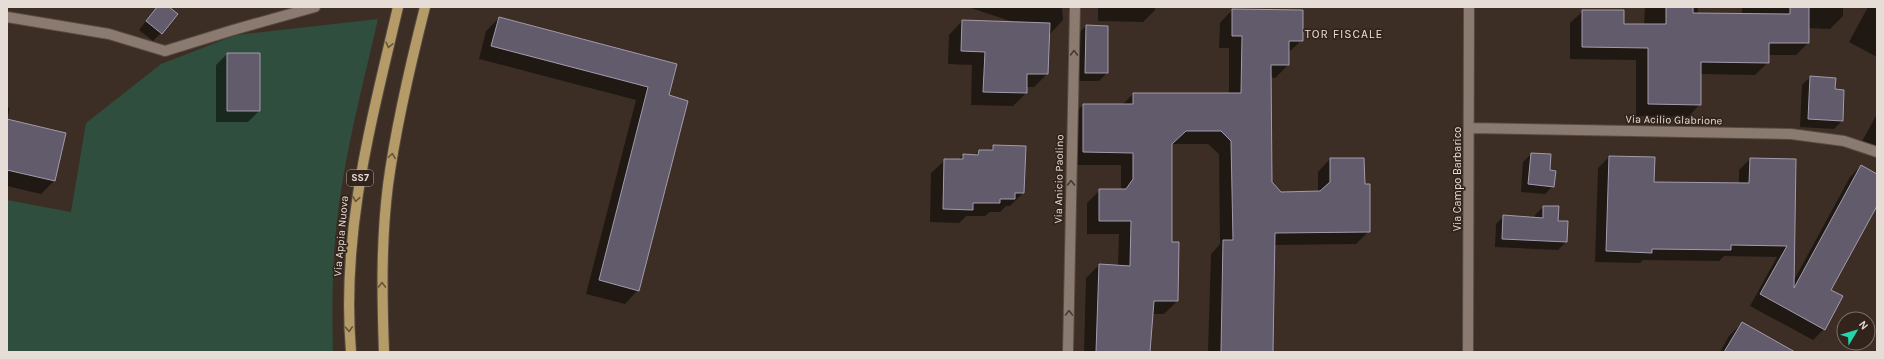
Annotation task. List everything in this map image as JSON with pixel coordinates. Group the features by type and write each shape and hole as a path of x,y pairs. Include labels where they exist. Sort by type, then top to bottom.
{"main road":[{"name":"Via Appia Nuova","path":"351,352 348,307 353,221 364,155 398,7"},
{"name":"SS7","path":"384,352 382,266 388,187 404,90 425,7"}],"street":[{"path":"7,17 109,34 165,51 315,7"},
{"name":"Via Anicio Paolino","path":"1068,352 1075,7"},
{"name":"Via Campo Barbarico","path":"1468,352 1469,7"},
{"name":"Via Acilio Glabrione","path":"1469,128 1791,134 1844,141 1877,152"}],"green space":[{"path":"378,19 354,124 339,203 333,276 333,352 7,352 7,200 71,212 86,123 161,64 236,35"}],"building":[{"path":"157,7 169,7 178,14 162,34 146,21"},
{"path":"1666,7 1693,7 1693,13 1790,14 1790,7 1809,7 1809,43 1769,43 1769,63 1701,62 1701,105 1648,104 1648,48 1582,47 1582,10 1624,10 1624,24 1666,24"},
{"path":"1232,9 1303,10 1303,41 1289,41 1289,65 1271,65 1272,182 1281,192 1320,191 1330,182 1330,158 1364,158 1365,184 1370,184 1370,232 1275,233 1273,352 1221,352 1223,240 1233,240 1231,141 1221,131 1186,131 1172,144 1172,242 1179,242 1178,301 1154,301 1150,352 1096,352 1099,264 1130,266 1131,221 1099,221 1099,189 1126,189 1133,179 1133,153 1083,152 1083,104 1133,104 1133,93 1241,93 1242,36 1232,36"},
{"path":"499,17 677,64 669,95 688,101 639,291 599,280 648,87 491,46"},
{"path":"962,20 1050,23 1048,74 1027,74 1027,93 983,92 985,52 961,51"},
{"path":"1086,25 1108,26 1108,73 1085,73"},
{"path":"227,53 260,53 260,111 227,111"},
{"path":"1810,76 1836,78 1835,89 1844,90 1843,121 1808,119"},
{"path":"7,119 66,133 55,181 7,170"},
{"path":"993,145 1026,146 1024,193 1015,193 1015,199 1000,199 1000,203 973,203 973,210 943,209 944,159 963,159 963,154 978,155 979,150 993,150"},
{"path":"1531,153 1551,154 1550,170 1556,171 1554,187 1528,184"},
{"path":"1609,156 1655,157 1654,182 1749,183 1750,158 1796,159 1794,288 1861,165 1877,174 1877,206 1831,290 1843,296 1825,330 1760,294 1787,246 1731,245 1731,250 1652,249 1652,253 1606,251"},
{"path":"1543,206 1559,206 1558,221 1568,221 1567,242 1502,239 1503,215 1543,218"},
{"path":"1742,322 1795,352 1724,352"}],"district":[{"name":"TOR FISCALE","path":"1344,34"}]}
